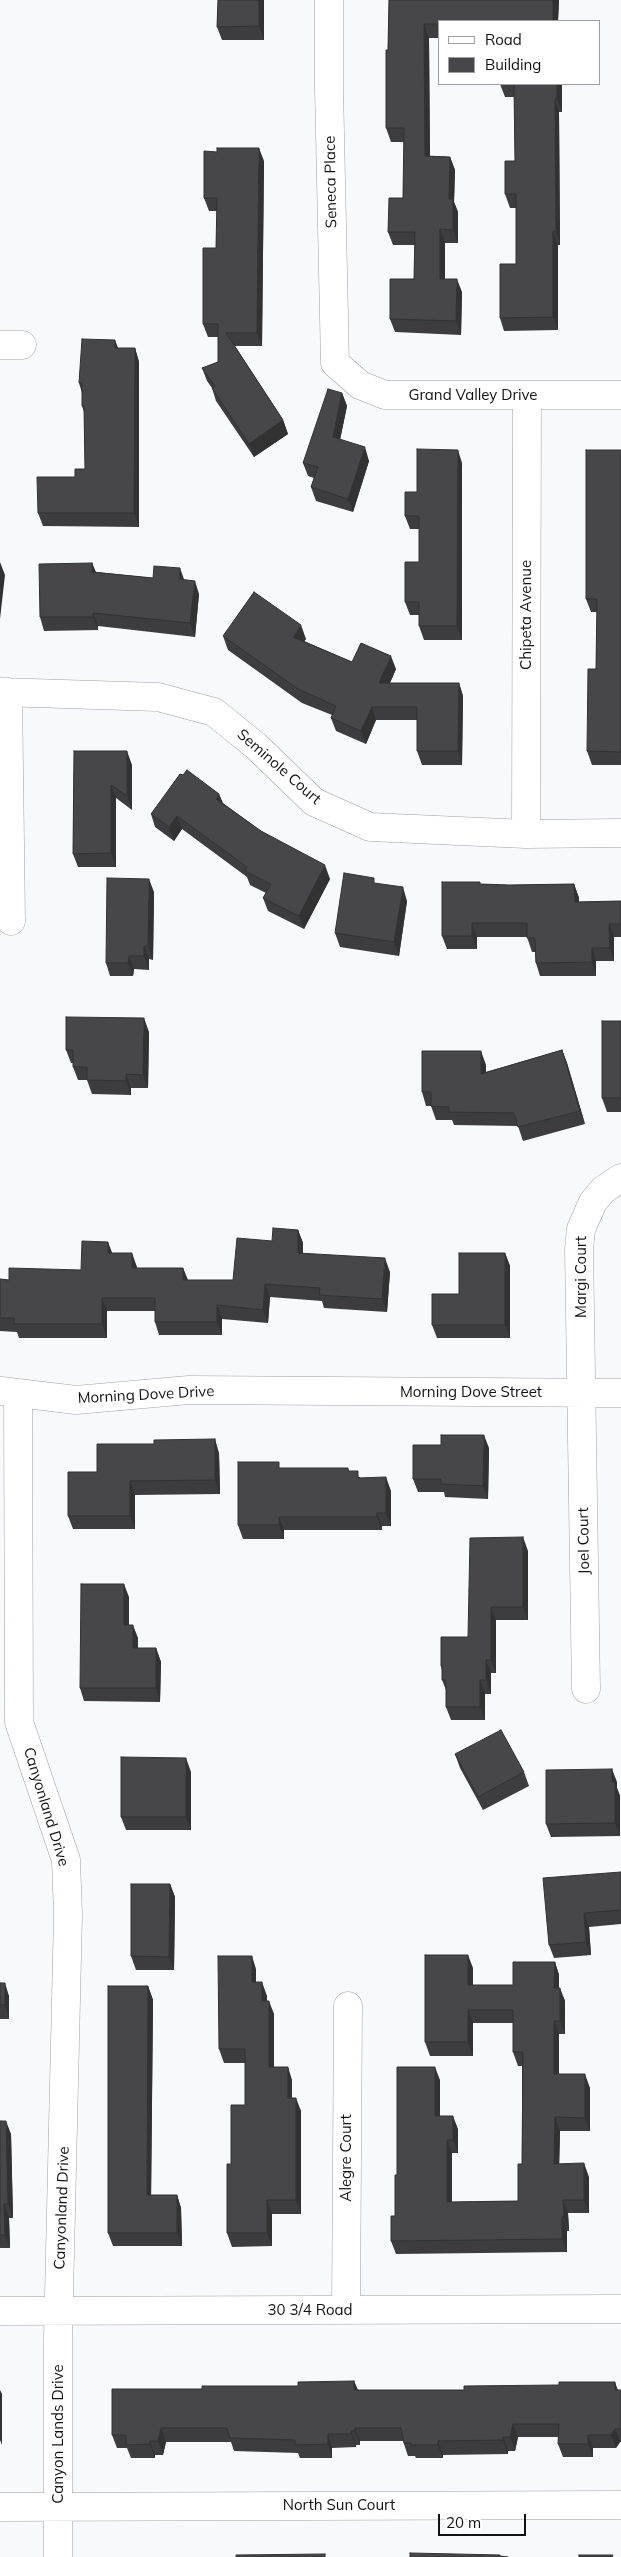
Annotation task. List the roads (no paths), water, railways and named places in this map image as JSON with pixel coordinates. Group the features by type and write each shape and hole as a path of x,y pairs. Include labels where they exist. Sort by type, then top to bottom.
{"street":[{"name":"Seneca Place","path":"330,0 328,88 335,363"},
{"name":"Grand Valley Drive","path":"335,363 360,385 385,395 621,395"},
{"name":"Chipeta Avenue","path":"526,834 527,395"},
{"name":"Seminole Court","path":"4,692 158,697 214,712 256,746 314,802 370,827 526,834 621,833"},
{"path":"4,692 11,921"},
{"name":"Margi Court","path":"581,1393 579,1249 581,1229 593,1202 603,1190 621,1178"},
{"name":"Morning Dove Drive","path":"9,1393 76,1400 189,1390 322,1392"},
{"name":"Morning Dove Street","path":"322,1392 621,1393"},
{"name":"Canyonland Drive","path":"9,1393 19,1722 66,1860 68,1915 59,2310"},
{"name":"Joel Court","path":"581,1393 586,1689"},
{"name":"Alegre Court","path":"346,2310 348,2006"},
{"name":"30 3/4 Road","path":"0,2311 621,2309"},
{"name":"Canyon Lands Drive","path":"58,2557 59,2310"},
{"name":"North Sun Court","path":"0,2507 621,2505"}]}
